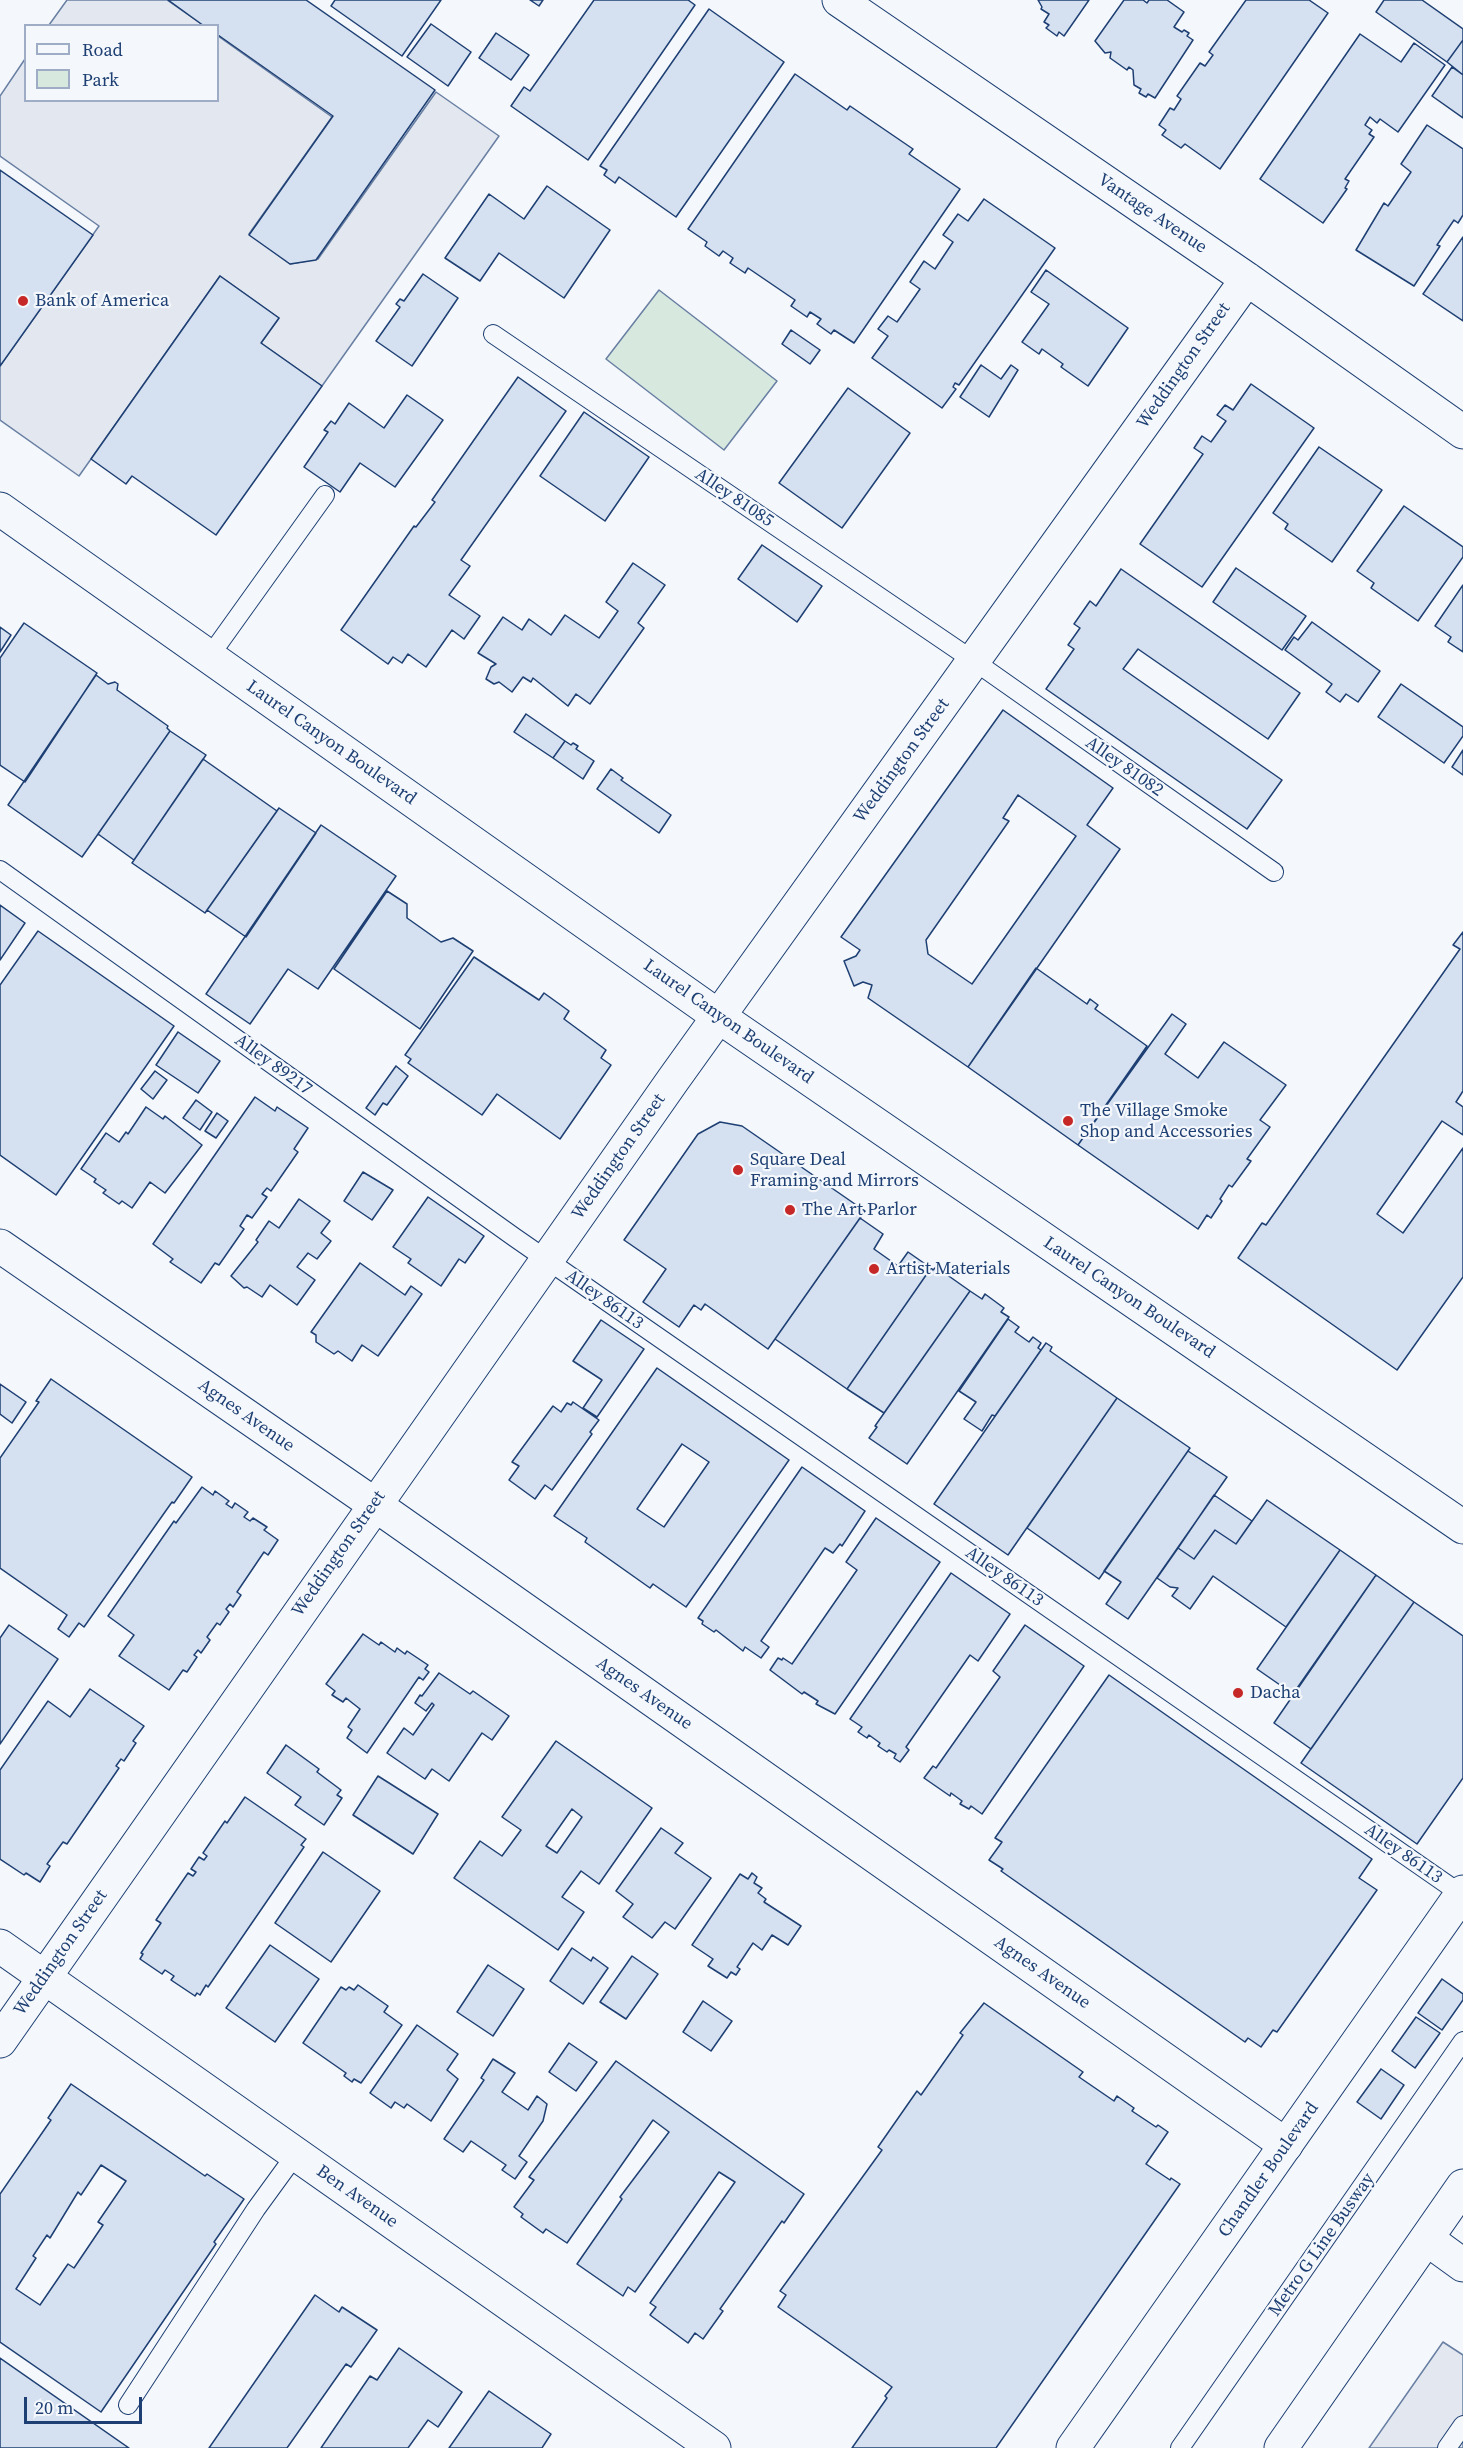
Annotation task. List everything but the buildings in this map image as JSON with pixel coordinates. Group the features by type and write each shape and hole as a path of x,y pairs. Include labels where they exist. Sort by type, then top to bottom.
{"street":[{"name":"Vantage Avenue","path":"839,0 1246,279 1463,432"},
{"name":"Weddington Street","path":"0,2041 718,1016 1246,279"},
{"name":"Laurel Canyon Boulevard","path":"0,509 718,1016 1463,1527"},
{"name":"Agnes Avenue","path":"0,1246 374,1504 1286,2145"},
{"name":"Chandler Boulevard","path":"1073,2448 1462,1893"},
{"name":"Ben Avenue","path":"0,1946 714,2448"},
{"path":"1281,2448 1463,2186"},
{"path":"1427,2239 1463,2265"}],"lane":[{"name":"Alley 81085","path":"493,334 974,661"},
{"path":"209,657 325,495"},
{"name":"Alley 81082","path":"974,661 1274,872"},
{"name":"Alley 89217","path":"0,870 546,1260"},
{"name":"Alley 86113","path":"546,1260 1462,1893"},
{"name":"Metro G Line Busway","path":"1180,2448 1463,2041"},
{"path":"128,2405 256,2210 296,2154"},
{"path":"1447,2448 1463,2425"}],"green space":[{"path":"659,290 777,381 724,450 606,359"}],"shaded area":[{"path":"67,0 167,0 202,24 50,24"},
{"path":"219,37 332,117 249,234 290,264 318,259 436,92 499,136 322,386 261,343 279,318 220,276 79,476 0,420 0,366 99,226 0,156 0,96 24,60 24,102 219,102"},
{"path":"1443,2342 1463,2355 1463,2448 1369,2448"}],"place":[{"name":"Bank of America","path":"23,301"},
{"name":"The Village Smoke Shop and Accessories","path":"1068,1121"},
{"name":"Square Deal Framing and Mirrors","path":"738,1170"},
{"name":"The Art Parlor","path":"790,1210"},
{"name":"Artist Materials","path":"874,1269"},
{"name":"Dacha","path":"1238,1693"}]}
